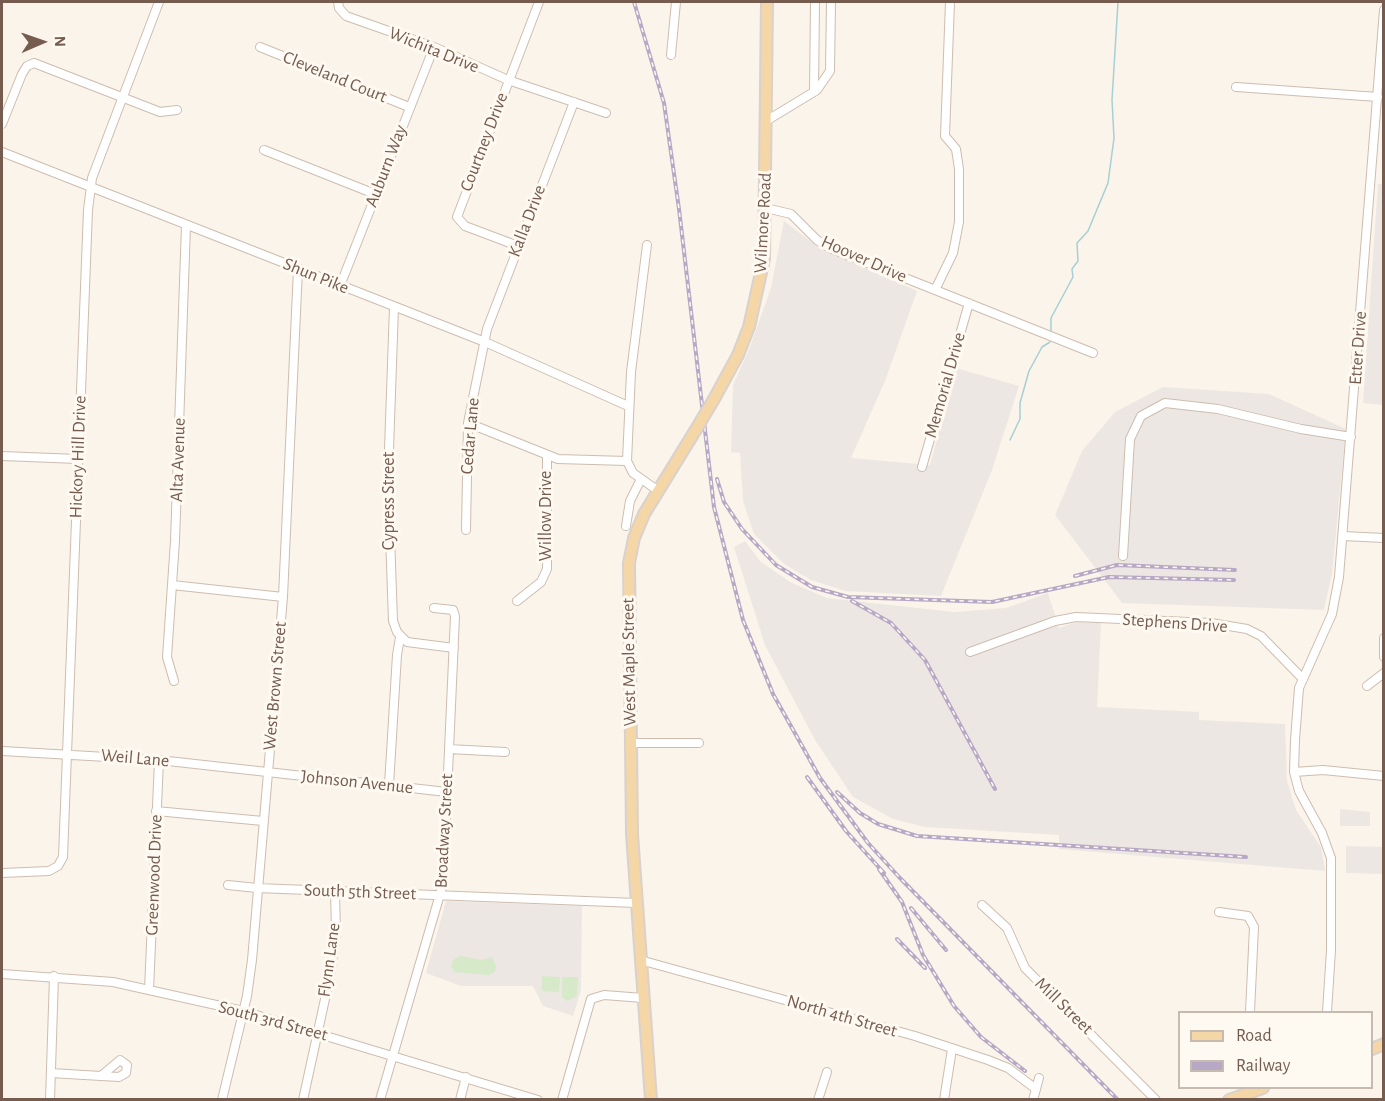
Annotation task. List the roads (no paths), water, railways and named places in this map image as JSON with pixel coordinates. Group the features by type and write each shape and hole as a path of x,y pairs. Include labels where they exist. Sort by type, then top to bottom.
{"main road":[{"name":"Wilmore Road","path":"657,490 714,399 738,355 756,301 764,252 766,208 767,2"},
{"name":"West Maple Street","path":"651,1100 636,903 630,743 629,563 638,526 657,490"},
{"path":"1229,1100 1260,1091"}],"street":[{"name":"Hickory Hill Drive","path":"2,873 44,873 54,869 61,862 65,847 78,459 91,187 157,2"},
{"name":"Wichita Drive","path":"338,2 339,8 346,16 434,47 508,80 606,113"},
{"name":"Courtney Drive","path":"518,246 465,226 457,217 539,2"},
{"path":"671,55 676,2"},
{"path":"814,92 815,2"},
{"path":"766,121 814,92 831,71 831,2"},
{"path":"934,290 953,253 958,222 959,169 956,149 945,136 950,2"},
{"name":"Etter Drive","path":"1303,679 1332,614 1343,536 1383,10"},
{"name":"Cleveland Court","path":"260,47 409,107"},
{"name":"Auburn Way","path":"340,286 434,47"},
{"path":"2,124 22,74 32,63 43,65 160,112 177,110"},
{"path":"1236,87 1378,97"},
{"name":"Kalla Drive","path":"485,342 518,246 574,102"},
{"path":"264,150 375,194"},
{"name":"Shun Pike","path":"2,152 485,342 628,406"},
{"name":"Hoover Drive","path":"766,208 791,214 817,240 830,248 1094,353"},
{"name":"Alta Avenue","path":"174,681 167,657 172,585 186,225"},
{"path":"646,245 628,406 627,460 630,470 657,490"},
{"name":"West Brown Street","path":"222,1100 249,984 264,821 283,597 298,268"},
{"name":"Memorial Drive","path":"922,467 969,303"},
{"name":"Cypress Street","path":"394,308 389,527 393,621 400,637"},
{"name":"Cedar Lane","path":"466,530 468,423 485,342"},
{"path":"1124,556 1130,439 1141,416 1165,403 1218,409 1301,429 1352,437"},
{"path":"468,423 547,455 571,461 627,460"},
{"name":"Willow Drive","path":"517,601 541,582 547,569 547,455"},
{"path":"2,456 78,459"},
{"path":"626,526 630,501 641,479"},
{"path":"1343,536 1383,538"},
{"path":"172,585 283,597"},
{"name":"Broadway Street","path":"380,1100 441,895 454,648 453,610 434,608"},
{"name":"Stephens Drive","path":"970,652 1055,621 1076,617 1230,625 1247,629 1268,641 1303,679"},
{"path":"389,785 400,637 411,643 454,648"},
{"path":"1383,638 1383,657"},
{"path":"1367,686 1383,673"},
{"path":"1303,679 1298,697 1294,772 1303,800 1322,833 1331,858 1331,950 1327,1011"},
{"path":"630,743 699,743"},
{"path":"449,749 505,752"},
{"name":"Weil Lane","path":"2,751 159,760 268,772"},
{"name":"Greenwood Drive","path":"149,990 159,760"},
{"path":"1294,772 1323,770 1383,776"},
{"name":"Johnson Avenue","path":"268,772 447,792"},
{"path":"156,812 264,821"},
{"name":"South 5th Street","path":"228,885 636,903"},
{"name":"Flynn Lane","path":"303,1100 334,946 335,891"},
{"name":"Mill Street","path":"982,905 1007,928 1025,968 1156,1100"},
{"path":"1219,912 1248,916 1254,927 1250,1011"},
{"name":"North 4th Street","path":"640,960 952,1049 1008,1068 1036,1089"},
{"name":"South 3rd Street","path":"2,974 97,980 243,1011 538,1100"},
{"path":"50,1100 54,976"},
{"path":"562,1100 591,999 604,995 643,998"},
{"path":"944,1100 952,1049"},
{"path":"818,1100 827,1072"},
{"path":"51,1073 101,1076"},
{"path":"460,1100 465,1077"},
{"path":"1033,1100 1039,1078"}],"waterway":[{"path":"1051,332 1051,318 1073,277 1072,269 1078,261 1077,243 1088,231 1108,183 1114,138 1112,100 1118,2"},
{"path":"1010,440 1020,419 1020,403 1029,371 1042,347 1050,342"}],"railway":[{"path":"634,2 664,103 679,209 714,507 743,620 773,694 820,778 868,843 1118,1100"},
{"path":"717,479 724,502 742,529 776,565 812,587 848,597 992,602 1109,577 1234,580"},
{"path":"1075,576 1117,565 1235,570"},
{"path":"852,601 891,623 925,660 995,789"},
{"path":"807,777 846,831 884,873"},
{"path":"837,792 860,813 878,824 917,836 1246,857"},
{"path":"879,869 902,902 923,955 954,1006 981,1037 1025,1071"},
{"path":"911,908 946,950"},
{"path":"897,939 925,968"}]}
